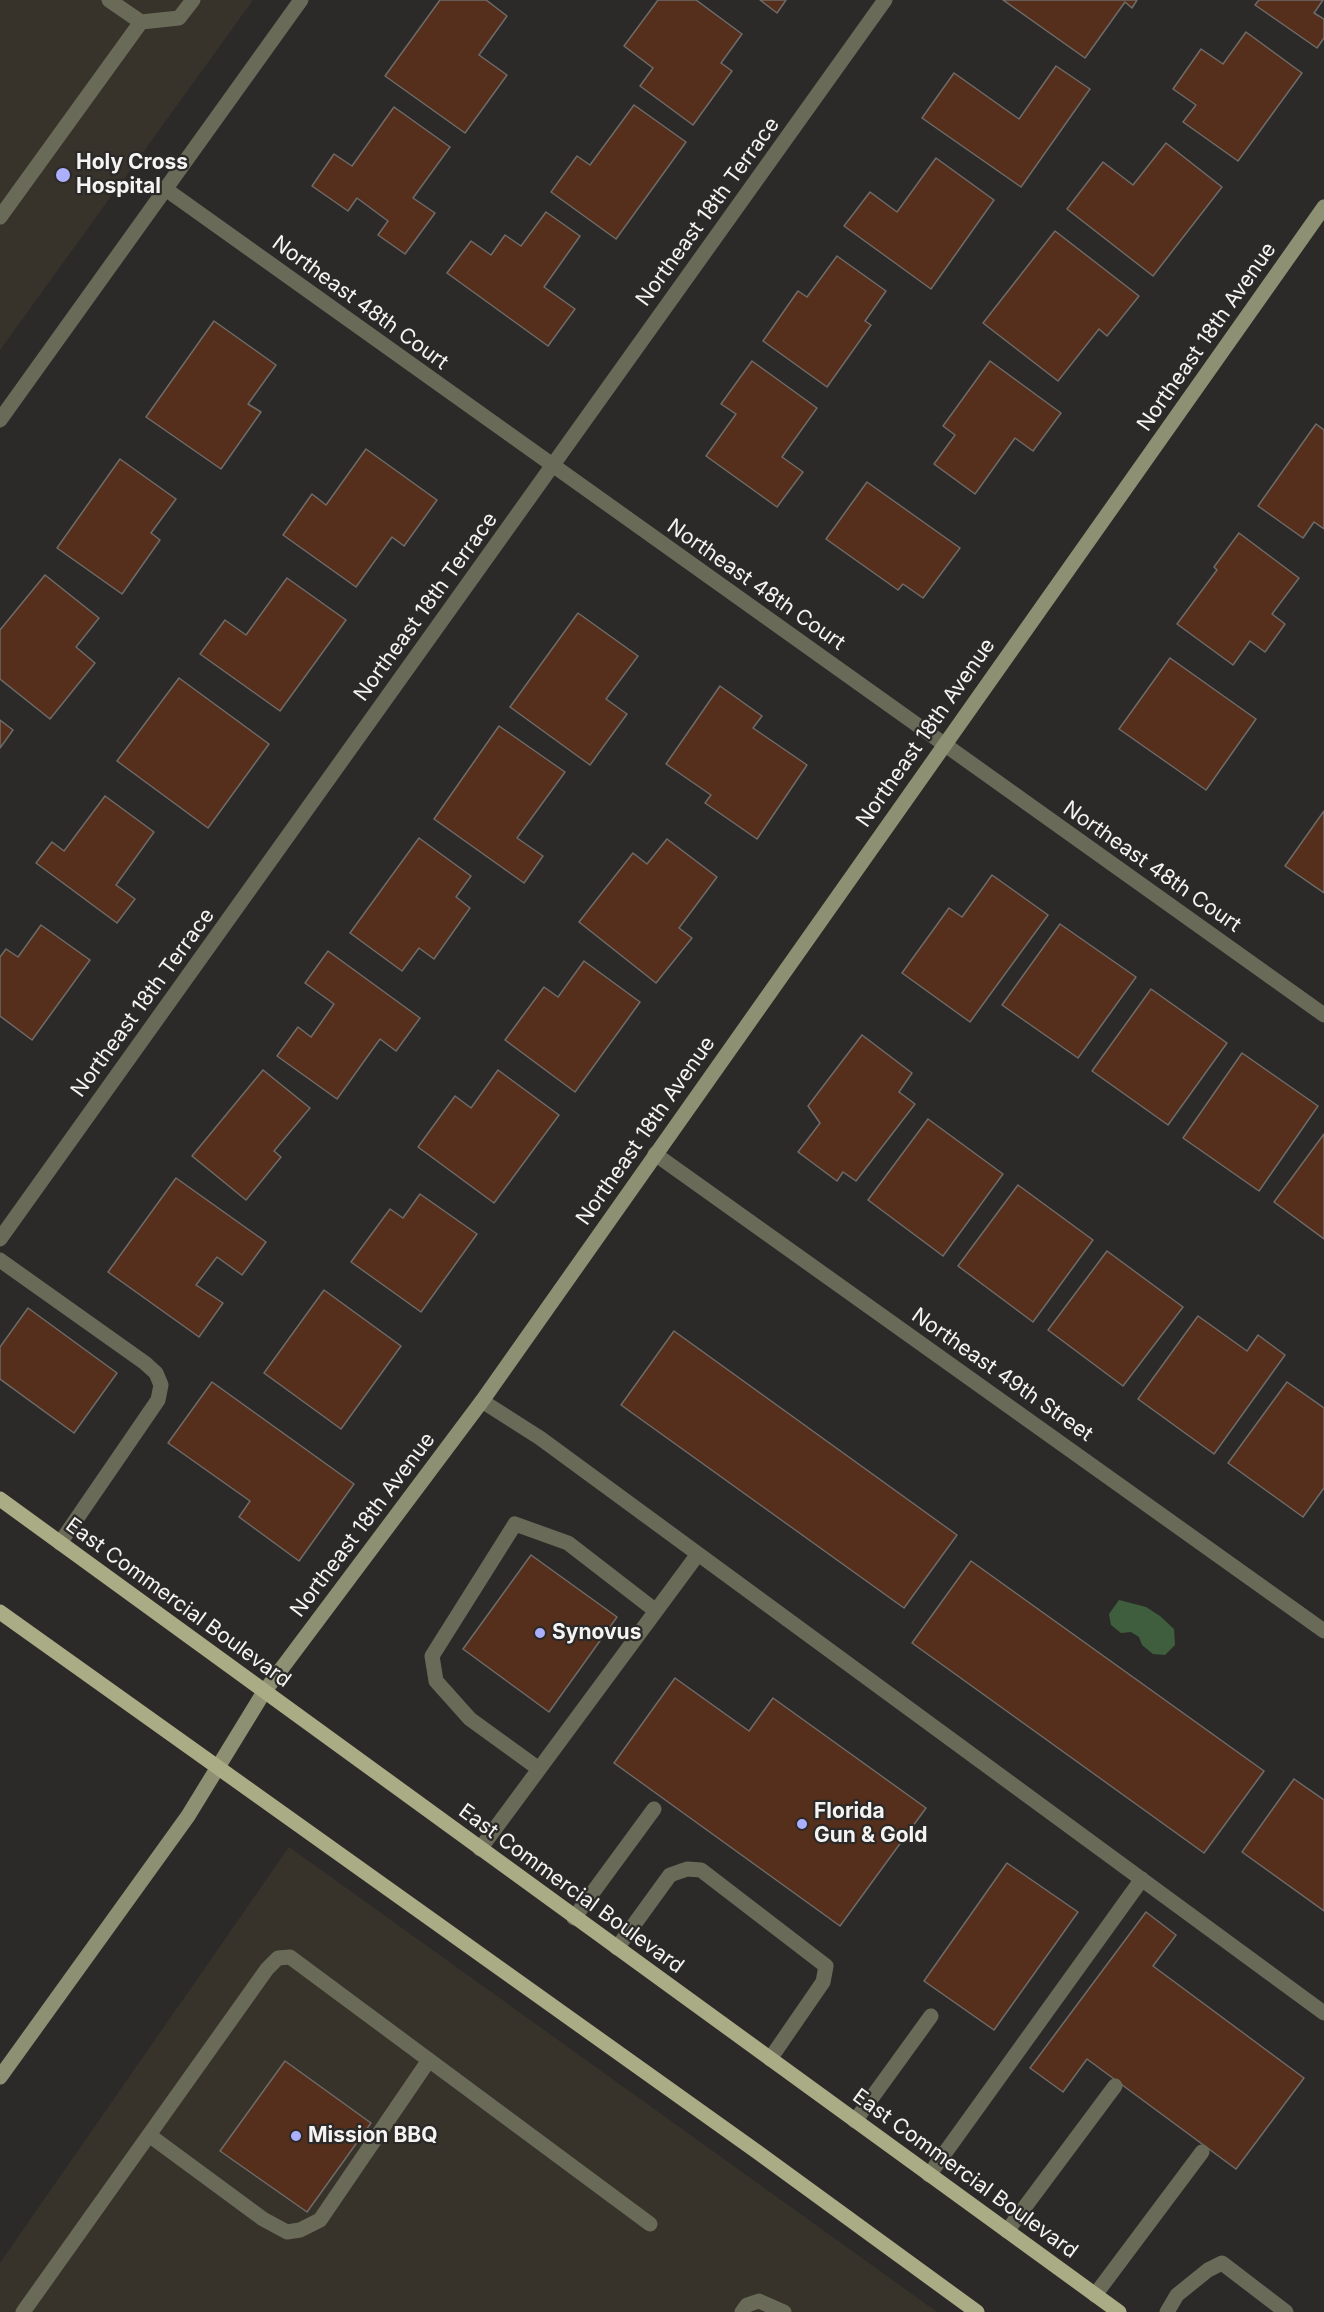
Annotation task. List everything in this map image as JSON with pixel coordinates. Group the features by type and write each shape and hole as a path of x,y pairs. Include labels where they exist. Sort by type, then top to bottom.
{"main road":[{"name":"East Commercial Boulevard","path":"0,1499 1119,2312"},
{"path":"0,1612 756,2151 977,2312"}],"street":[{"path":"109,0 141,22 179,18 193,0"},
{"path":"0,420 164,188 301,0"},
{"name":"Northeast 18th Terrace","path":"0,1239 885,0"},
{"path":"0,217 141,22"},
{"name":"Northeast 48th Court","path":"164,188 1324,1015"},
{"name":"Northeast 18th Avenue","path":"0,2077 188,1816 264,1692 482,1401 1324,207"},
{"name":"Northeast 49th Street","path":"655,1154 1324,1631"},
{"path":"0,1260 145,1363 156,1373 161,1385 158,1400 60,1543"},
{"path":"482,1401 540,1438 1324,2013"},
{"path":"539,1769 470,1719 436,1682 432,1656 515,1524 567,1543 656,1611"},
{"path":"480,1849 698,1554"},
{"path":"574,1918 654,1809"},
{"path":"617,1948 670,1875 687,1869 701,1870 826,1966 823,1983 770,2059"},
{"path":"929,2175 1142,1879"},
{"path":"23,2312 267,1969 278,1958 290,1957 650,2224"},
{"path":"855,2121 931,2016"},
{"path":"149,2135 263,2219 286,2232 300,2230 320,2220 429,2060"},
{"path":"1007,2231 1114,2085"},
{"path":"1095,2295 1202,2152"},
{"path":"1167,2312 1177,2295 1208,2270 1222,2263 1286,2312"},
{"path":"742,2312 747,2305 759,2301 783,2312"}],"shaded area":[{"name":"Holy Cross Hospital","path":"0,0 253,0 0,350"},
{"path":"1119,1600 1146,1607 1160,1616 1174,1629 1175,1645 1165,1655 1153,1654 1142,1645 1139,1637 1131,1632 1121,1633 1111,1625 1109,1614"},
{"path":"289,1847 937,2312 0,2312 0,2263"}],"building":[{"path":"440,0 486,0 507,16 479,55 507,75 465,133 385,76"},
{"path":"658,0 696,0 742,34 721,63 732,71 693,125 640,86 653,68 624,46"},
{"path":"760,0 786,0 777,13"},
{"path":"1003,0 1137,0 1132,8 1125,2 1085,58"},
{"path":"1259,0 1323,0 1314,13 1324,19 1324,38 1317,48 1255,5"},
{"path":"1246,32 1302,73 1238,161 1183,122 1196,105 1173,89 1201,49 1223,64"},
{"path":"1056,66 1090,89 1021,187 922,118 954,73 1019,119"},
{"path":"634,105 686,142 616,239 551,192 577,156 590,165"},
{"path":"394,107 450,147 413,198 435,213 405,254 378,235 388,221 357,198 348,211 312,186 334,154 352,166"},
{"path":"1166,143 1222,187 1153,276 1067,209 1103,162 1133,185"},
{"path":"936,158 994,200 931,289 844,226 870,192 897,212"},
{"path":"546,212 580,236 544,287 575,309 548,346 447,273 471,241 491,255 505,235 521,246"},
{"path":"1055,231 1139,296 1107,336 1099,329 1058,381 983,323"},
{"path":"837,256 886,291 865,321 871,325 827,387 763,341 798,291 807,297"},
{"path":"214,321 276,365 248,404 261,412 221,469 146,417"},
{"path":"752,361 817,408 782,457 803,472 777,507 706,456 736,414 721,404"},
{"path":"990,361 1061,413 1033,451 1015,438 975,494 934,464 955,435 943,426"},
{"path":"1316,424 1324,430 1324,529 1314,522 1303,538 1258,506"},
{"path":"366,449 437,500 404,546 392,537 356,587 283,535 312,494 326,505"},
{"path":"120,459 176,499 151,533 160,540 122,594 57,548"},
{"path":"867,482 960,548 923,598 903,584 898,590 826,539"},
{"path":"1239,533 1299,578 1272,614 1285,624 1265,652 1250,641 1233,665 1177,624 1217,570 1214,567"},
{"path":"45,575 99,618 76,647 95,663 50,719 0,679 0,630"},
{"path":"287,578 346,620 280,711 200,654 225,620 246,635"},
{"path":"578,613 638,656 606,699 627,714 590,765 510,707"},
{"path":"1170,658 1256,719 1206,790 1119,729"},
{"path":"179,678 269,744 208,828 117,761"},
{"path":"720,686 762,716 753,728 807,765 757,839 705,803 711,795 666,764"},
{"path":"0,720 13,730 0,748"},
{"path":"499,726 565,772 517,838 543,856 524,883 434,819"},
{"path":"105,796 154,832 116,885 135,899 117,923 36,863 52,842 64,851"},
{"path":"1324,811 1324,893 1285,866"},
{"path":"419,838 471,876 456,897 470,908 434,959 419,948 402,971 350,933"},
{"path":"667,839 717,877 679,928 692,938 656,983 579,922 633,853 647,864"},
{"path":"992,875 1048,915 970,1022 902,973 949,908 962,917"},
{"path":"1060,924 1136,977 1078,1058 1002,1005"},
{"path":"41,925 90,960 32,1040 0,1016 0,957 6,949 18,957"},
{"path":"328,951 420,1018 396,1051 380,1039 337,1099 277,1056 298,1027 311,1037 334,1004 305,983"},
{"path":"584,961 640,1002 575,1092 505,1040 544,987 558,997"},
{"path":"1151,989 1227,1043 1168,1125 1092,1071"},
{"path":"862,1035 912,1073 899,1092 915,1104 856,1181 843,1172 837,1181 798,1152 820,1123 808,1106"},
{"path":"1242,1053 1318,1106 1259,1191 1183,1138"},
{"path":"263,1070 310,1108 274,1151 281,1157 246,1200 192,1156"},
{"path":"498,1070 559,1115 494,1203 418,1147 455,1096 471,1108"},
{"path":"928,1119 1003,1174 943,1256 868,1200"},
{"path":"1324,1134 1324,1239 1274,1202"},
{"path":"176,1178 266,1242 242,1275 217,1257 196,1285 223,1303 199,1337 108,1272"},
{"path":"1018,1185 1093,1240 1033,1322 958,1266"},
{"path":"420,1194 477,1234 421,1312 351,1262 390,1209 403,1218"},
{"path":"1107,1251 1183,1307 1123,1386 1048,1330"},
{"path":"324,1290 401,1346 341,1429 264,1373"},
{"path":"28,1308 117,1373 74,1433 0,1379 0,1347"},
{"path":"1198,1316 1247,1351 1258,1335 1285,1355 1214,1454 1138,1399"},
{"path":"674,1331 957,1535 904,1608 621,1405"},
{"path":"212,1382 354,1484 299,1561 239,1517 250,1501 168,1443"},
{"path":"1287,1382 1324,1408 1324,1488 1303,1517 1228,1463"},
{"path":"531,1555 617,1617 549,1712 463,1649"},
{"path":"971,1561 1264,1771 1204,1853 912,1643"},
{"path":"675,1678 749,1731 773,1698 926,1808 840,1926 614,1763"},
{"path":"1294,1779 1324,1800 1324,1911 1242,1852"},
{"path":"1007,1863 1078,1912 994,2030 924,1981"},
{"path":"1146,1912 1176,1935 1153,1966 1304,2078 1236,2169 1087,2059 1063,2092 1030,2068"},
{"path":"285,2061 371,2123 307,2212 220,2151"}],"place":[{"name":"Holy Cross Hospital","path":"63,175"},
{"name":"Synovus","path":"540,1633"},
{"name":"Florida Gun & Gold","path":"802,1824"},
{"name":"Mission BBQ","path":"296,2136"}]}
